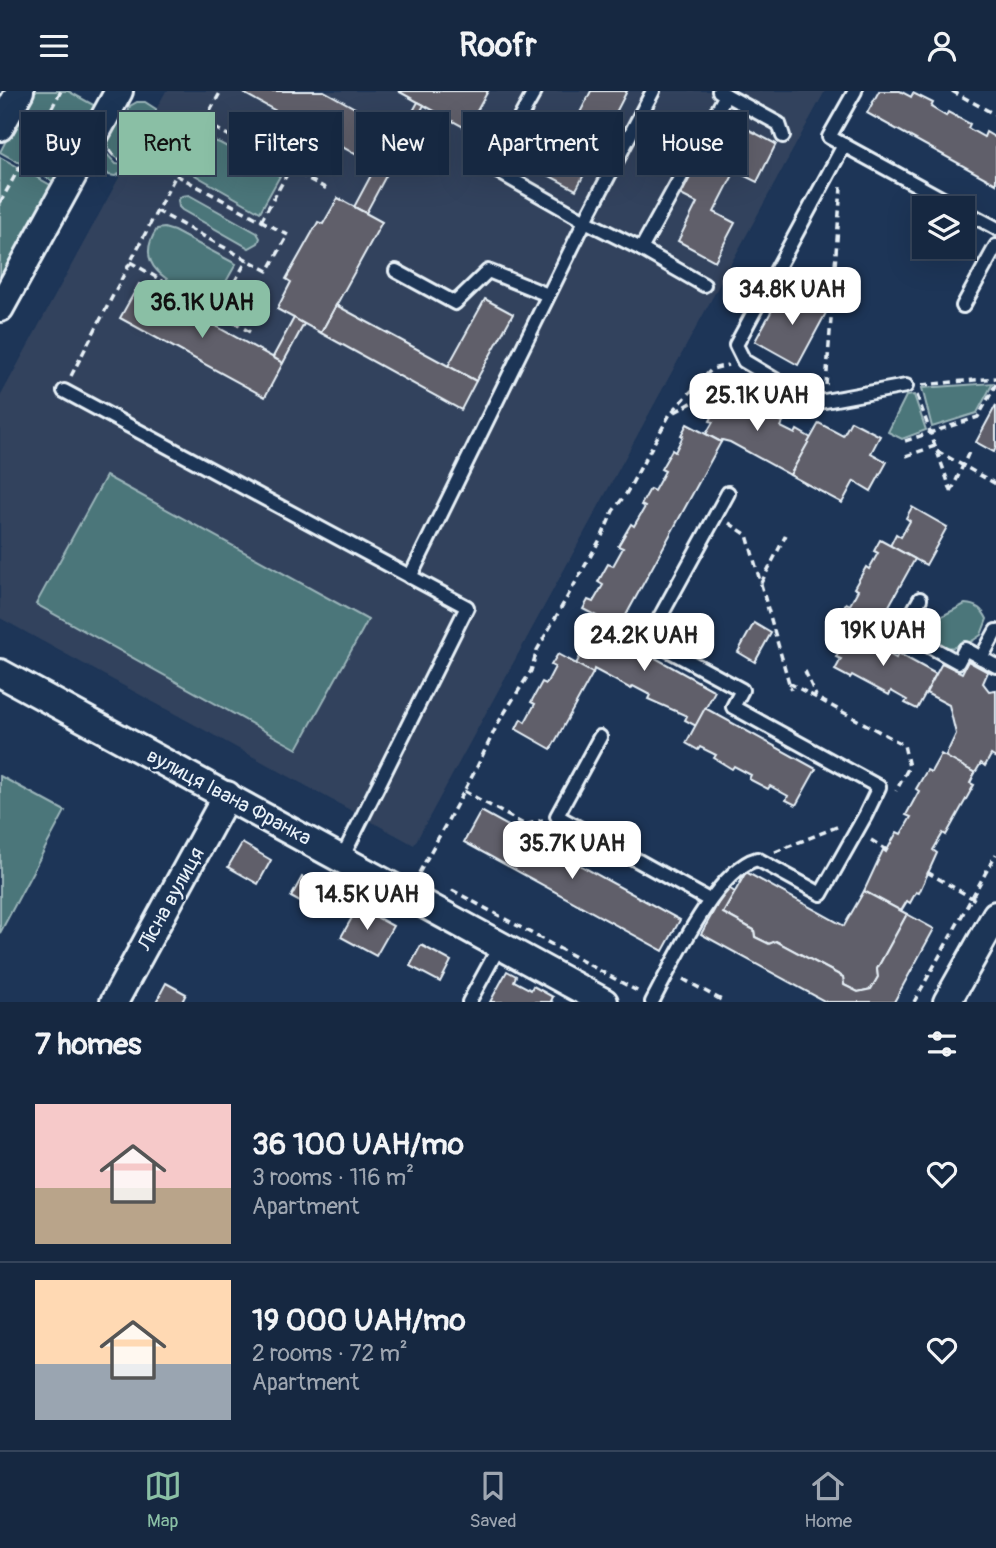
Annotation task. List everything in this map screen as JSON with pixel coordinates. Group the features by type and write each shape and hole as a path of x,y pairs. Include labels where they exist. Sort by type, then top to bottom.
{"street":[{"path":"0,127 20,91"},
{"path":"0,308 118,91"},
{"name":"вулиця Івана Франка","path":"0,673 604,1002"},
{"name":"Лісна вулиця","path":"114,1002 227,795"},
{"path":"947,1002 992,911"}],"lane":[{"path":"535,91 492,168 704,285"},
{"path":"410,577 585,221 653,91"},
{"path":"855,91 829,138 937,196"},
{"path":"641,249 722,93 779,124 783,136"},
{"path":"844,145 736,345 744,362 814,403 906,386"},
{"path":"975,217 996,228"},
{"path":"963,306 996,246"},
{"path":"396,271 455,303 488,271 548,295"},
{"path":"64,391 467,607 342,858"},
{"path":"652,1002 709,900 744,862 757,859 821,894 879,787 733,707 742,690 648,639 728,493"},
{"path":"920,599 902,631 958,661 965,649 996,666"},
{"path":"981,658 996,631"},
{"path":"600,737 557,816 709,900"},
{"path":"469,1002 500,945"}],"path":[{"path":"0,204 61,91"},
{"path":"209,112 221,91"},
{"path":"952,91 996,115"},
{"path":"119,121 110,128 107,142 112,155 119,159"},
{"path":"64,391 130,262 176,175 288,236 268,271 157,211"},
{"path":"261,221 287,175"},
{"path":"301,175 327,189"},
{"path":"824,401 841,184"},
{"path":"217,313 247,260"},
{"path":"130,262 250,332"},
{"path":"419,873 498,723 531,671 546,634 613,511 626,494 670,414 712,369 744,362"},
{"path":"969,452 952,494 914,386 996,378"},
{"path":"905,440 978,417 996,384"},
{"path":"670,414 697,400 716,395"},
{"path":"906,456 936,449 996,484"},
{"path":"716,515 747,535 791,690"},
{"path":"761,583 786,535"},
{"path":"805,671 817,698"},
{"path":"464,791 525,825 557,816"},
{"path":"757,859 865,816"},
{"path":"869,839 887,850"},
{"path":"914,1002 996,855"},
{"path":"927,872 992,911"},
{"path":"669,971 725,1002"}],"shaded area":[{"path":"166,91 825,91 414,845 0,618 0,397 120,175 215,175 215,112 155,112"}],"green space":[{"path":"32,91 68,91 97,107 94,112 21,112 21,164 0,152"},
{"path":"145,102 156,109 156,112 128,112 130,106"},
{"path":"119,121 119,159 108,148 108,132"},
{"path":"215,141 229,148 229,175 280,176 260,212 195,175 215,175"},
{"path":"105,152 119,164 119,174 109,175 105,171"},
{"path":"0,157 21,169 21,175 32,175 54,187 0,285"},
{"path":"42,175 60,175 56,183"},
{"path":"189,195 257,233 260,238 258,243 249,248 182,210 178,200"},
{"path":"164,228 236,264 214,303 175,284 154,267 149,256 150,244 157,229"},
{"path":"993,383 977,413 932,427 922,388"},
{"path":"914,395 926,430 902,439 888,432 906,396"},
{"path":"106,476 368,620 297,749 36,604"},
{"path":"965,604 979,608 987,619 981,635 961,646 947,647 934,643 928,637 942,616"},
{"path":"0,776 65,811 0,933"}],"building":[{"path":"247,91 324,91 362,112 356,112 356,155 342,147 342,112 278,112 245,94"},
{"path":"398,91 488,91 476,112 463,112 463,127 449,119 449,112 436,112"},
{"path":"591,91 627,91 616,112 580,112"},
{"path":"879,91 900,91 911,97 913,93 933,103 931,107 946,116 948,112 970,124 968,128 984,137 986,132 996,138 996,184 867,113"},
{"path":"418,102 424,105 420,112 413,112"},
{"path":"747,129 776,144 757,182 743,175 747,175"},
{"path":"371,175 386,175 366,213 354,207"},
{"path":"548,175 584,175 576,190"},
{"path":"691,175 733,175 714,212 735,223 715,261 678,241 697,203 681,195"},
{"path":"338,198 382,222 321,333 277,309 291,282 286,279 318,222 323,224"},
{"path":"139,284 283,363 265,397 120,318"},
{"path":"792,291 827,311 798,365 755,341 776,303 782,307"},
{"path":"485,299 513,314 476,381 448,366"},
{"path":"336,305 476,381 461,410 321,333"},
{"path":"294,318 304,324 283,363 273,357"},
{"path":"728,387 746,397 744,401 761,410 758,414 769,420 771,416 783,422 781,427 795,434 797,430 811,438 790,475 730,442 721,442 706,434"},
{"path":"996,405 996,447 994,452 976,442"},
{"path":"851,421 880,436 871,453 887,462 871,491 854,481 842,503 790,475 819,423 843,436"},
{"path":"687,424 721,442 619,628 583,609 588,600 593,602 603,585 598,582 608,564 613,566 623,548 618,546 645,507 641,505 650,489 654,491 665,471 661,469 672,450 675,452"},
{"path":"912,507 947,527 926,565 890,546 896,534 901,537 910,521 906,518"},
{"path":"880,540 915,559 874,633 840,614 846,603 850,605 858,590 854,588 878,553 874,551"},
{"path":"600,618 619,628 617,632 623,636 621,639 715,691 696,726 685,720 687,716 648,699 650,695 633,686 631,689 594,669 593,673 576,664"},
{"path":"754,623 771,633 755,662 738,652"},
{"path":"860,625 881,637 878,642 889,648 887,653 896,658 898,653 936,674 917,709 891,691 889,695 852,675 850,678 835,670 841,659 836,657 848,635 853,637"},
{"path":"558,654 593,673 551,749 516,729 521,719 525,722 535,704 531,702 542,682 546,684 555,667 551,665"},
{"path":"968,661 988,672 983,683 989,691 996,690 996,758 991,755 985,766 981,763 975,773 945,757 956,734 949,705 926,693 942,663 962,673"},
{"path":"705,708 816,769 796,805 786,800 788,796 770,786 768,789 749,779 751,775 734,766 732,769 714,758 716,755 686,743"},
{"path":"941,754 975,773 970,783 974,785 946,835 943,833 933,850 937,853 919,893 916,892 910,903 907,901 901,911 864,891 883,850 886,852 897,832 901,834 911,817 906,815 919,791 916,789 927,770 931,772"},
{"path":"481,811 680,920 663,951 464,842"},
{"path":"242,843 271,860 258,884 228,867"},
{"path":"746,872 844,926 864,891 907,914 877,969 878,977 871,989 858,992 844,985 843,977 776,941 769,944 755,937 754,930 723,913"},
{"path":"302,877 331,893 320,913 291,897"},
{"path":"727,887 735,892 723,913 754,930 755,937 769,944 776,941 843,977 844,985 858,992 871,989 878,977 877,969 907,914 934,929 894,1002 826,1002 701,934"},
{"path":"358,907 393,926 376,956 341,937"},
{"path":"421,945 451,961 440,982 410,966"},
{"path":"507,971 516,976 514,981 531,990 533,986 553,997 553,1002 490,1002"},
{"path":"166,983 186,994 182,1002 156,1002"}]}
